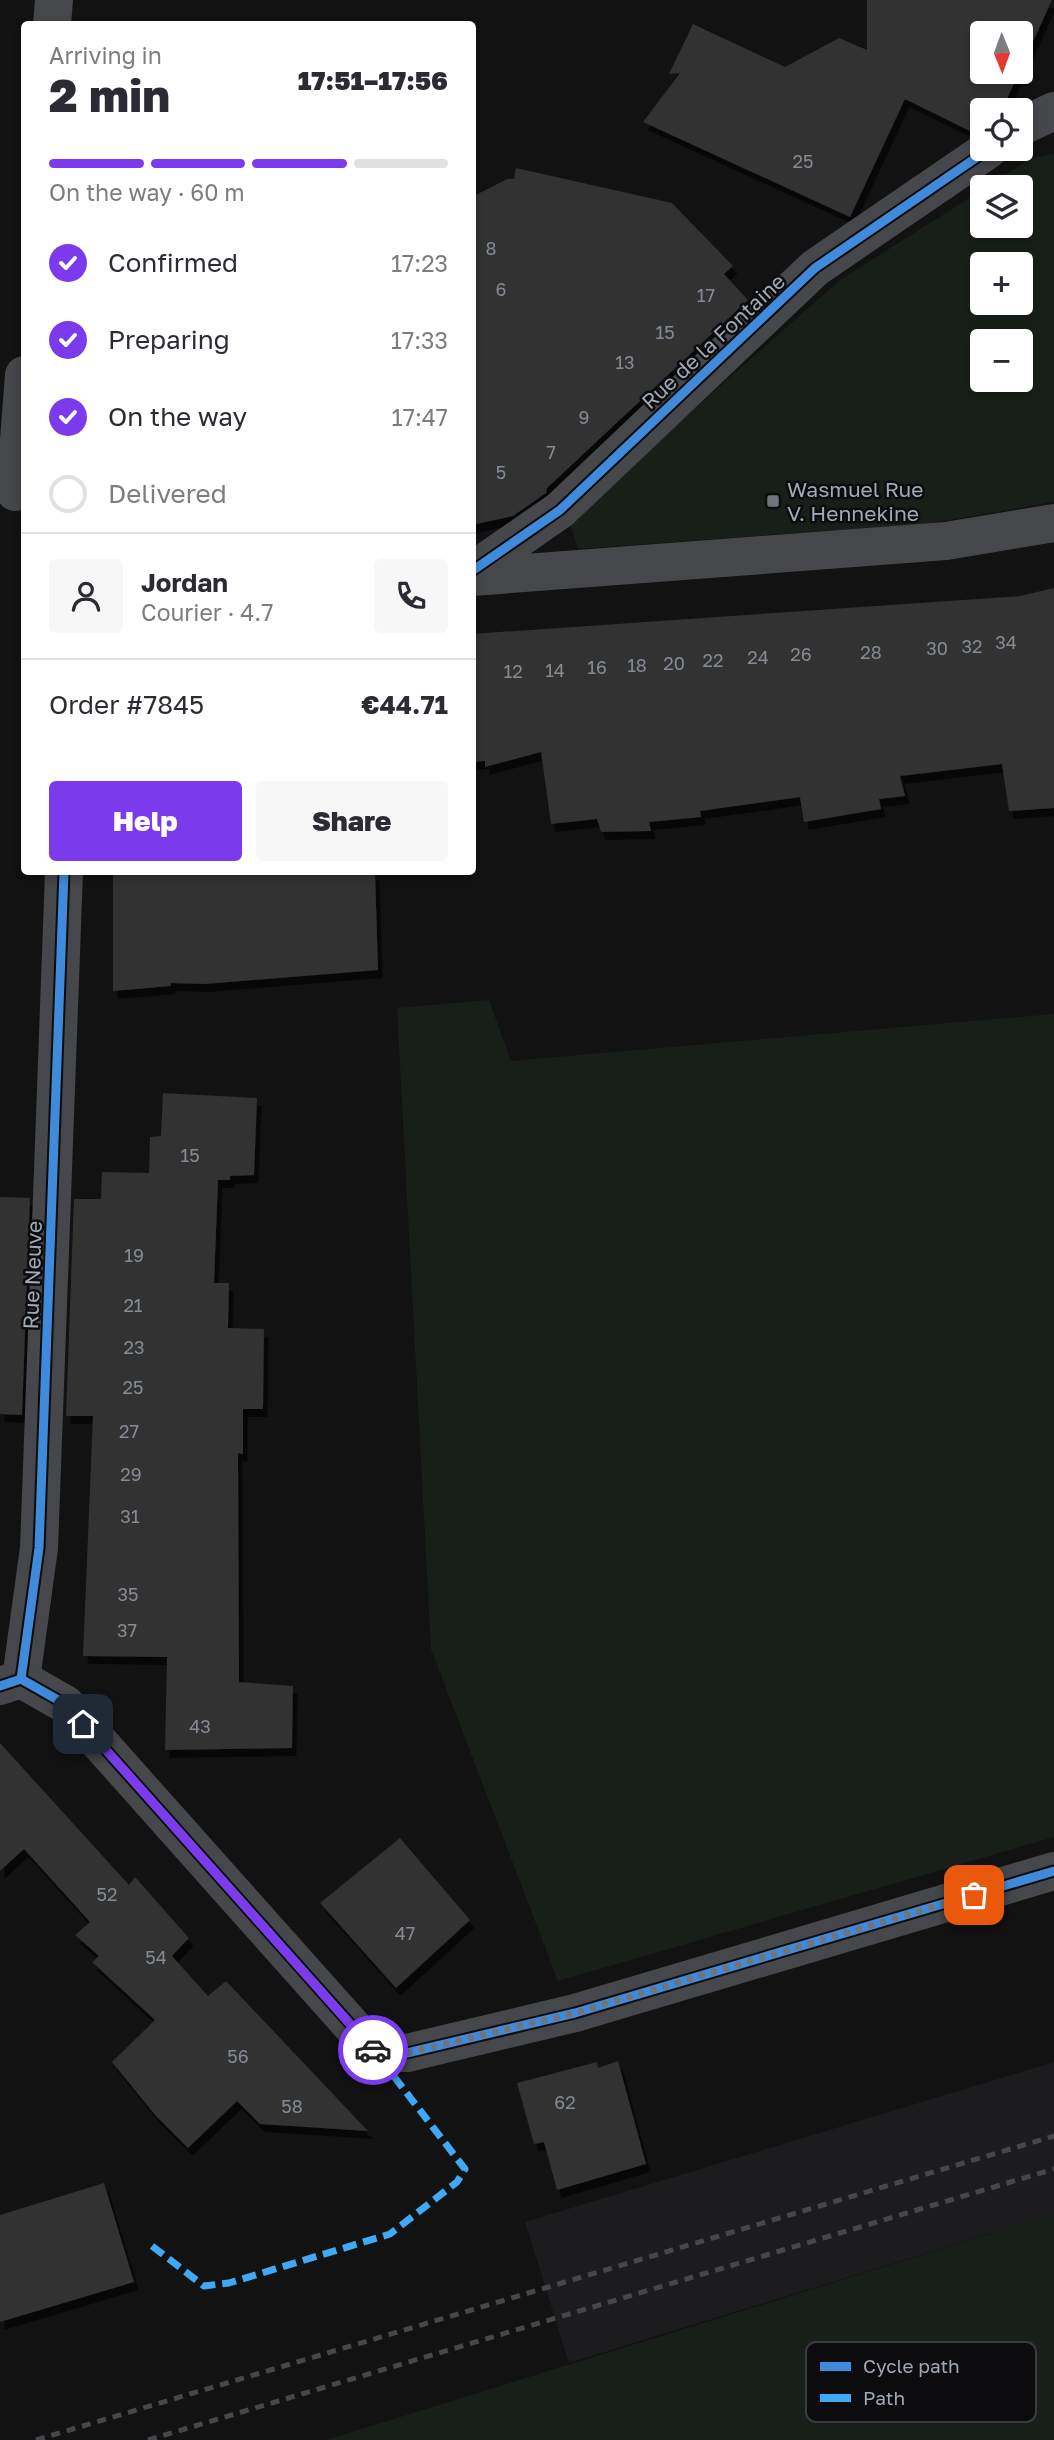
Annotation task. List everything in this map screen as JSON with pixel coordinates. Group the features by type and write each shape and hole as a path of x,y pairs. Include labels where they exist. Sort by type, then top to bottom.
{"street":[{"path":"52,21 54,0"},
{"path":"1033,121 1054,111"},
{"name":"Rue de la Fontaine","path":"476,568 560,510 816,268 972,161"},
{"path":"16,494 21,420"},
{"path":"476,577 946,541 1054,523"},
{"name":"Rue Neuve","path":"10,1682 39,1548 64,875"},
{"path":"10,1682 65,1704 376,2053 407,2053 575,2013 1054,1871"}],"shaded area":[{"path":"1054,154 1054,502 925,524 578,549 569,520 840,280 970,198 970,238 1033,238 1033,175 1005,175 1026,161 1033,161 1033,158"},
{"path":"489,1000 511,1061 1054,1014 1054,1837 558,1981 431,1649 397,1008"},
{"path":"1054,2062 1054,2214 569,2363 525,2222"},
{"path":"1054,2214 1054,2440 326,2440"}],"building":[{"path":"867,0 1052,0 1033,42 1033,21 970,21 970,84 1014,84 1007,98 970,98 970,131 905,99 850,217 643,122 680,73 669,74 693,24 785,67 839,38 867,50"},
{"path":"516,168 672,203 733,266 724,274 748,300 547,488 546,493 513,516 476,524 476,195 507,179 514,179"},
{"path":"1054,588 1054,808 1009,811 1002,764 900,776 905,796 879,799 881,809 804,822 800,797 700,811 701,817 649,822 651,831 601,832 597,819 551,824 541,752 485,767 485,761 476,762 476,634 1020,596"},
{"path":"113,875 375,875 378,970 205,984 171,983 171,986 113,991"},
{"path":"163,1093 257,1098 254,1175 230,1176 230,1180 218,1180 214,1283 229,1283 228,1328 264,1329 263,1409 243,1409 243,1454 238,1453 239,1682 293,1686 292,1748 165,1750 167,1657 83,1656 93,1416 66,1416 74,1199 101,1199 102,1172 149,1173 150,1137 161,1136"},
{"path":"0,1197 30,1198 22,1415 0,1414"},
{"path":"0,1743 129,1885 135,1877 189,1938 172,1956 208,1996 226,1981 368,2131 260,2124 237,2101 188,2148 156,2116 112,2062 155,2020 92,1962 99,1956 75,1935 90,1922 24,1849 0,1871"},
{"path":"400,1838 470,1920 396,1988 320,1903"},
{"path":"618,2061 646,2164 557,2190 544,2142 534,2144 517,2083 597,2062 598,2068"},
{"path":"104,2183 134,2282 0,2322 0,2215"}],"railway":[{"path":"36,2440 1054,2136"},
{"path":"148,2440 1054,2169"}],"marked path":[{"path":"152,2246 204,2286 229,2283 390,2234 457,2182 465,2169 376,2053"}],"cycle path":[{"path":"476,568 560,510 815,268 971,161"},
{"path":"21,1679 39,1548 64,875"},
{"path":"0,1686 21,1679 65,1704 376,2053 407,2053 575,2013 1054,1871"}],"way so far":[{"path":"373,2050 376,2053 407,2053 575,2013 974,1895"}],"place":[{"name":"Wasmuel Rue V. Hennekine","path":"773,501"}],"route":[{"path":"83,1724 373,2050"}]}
